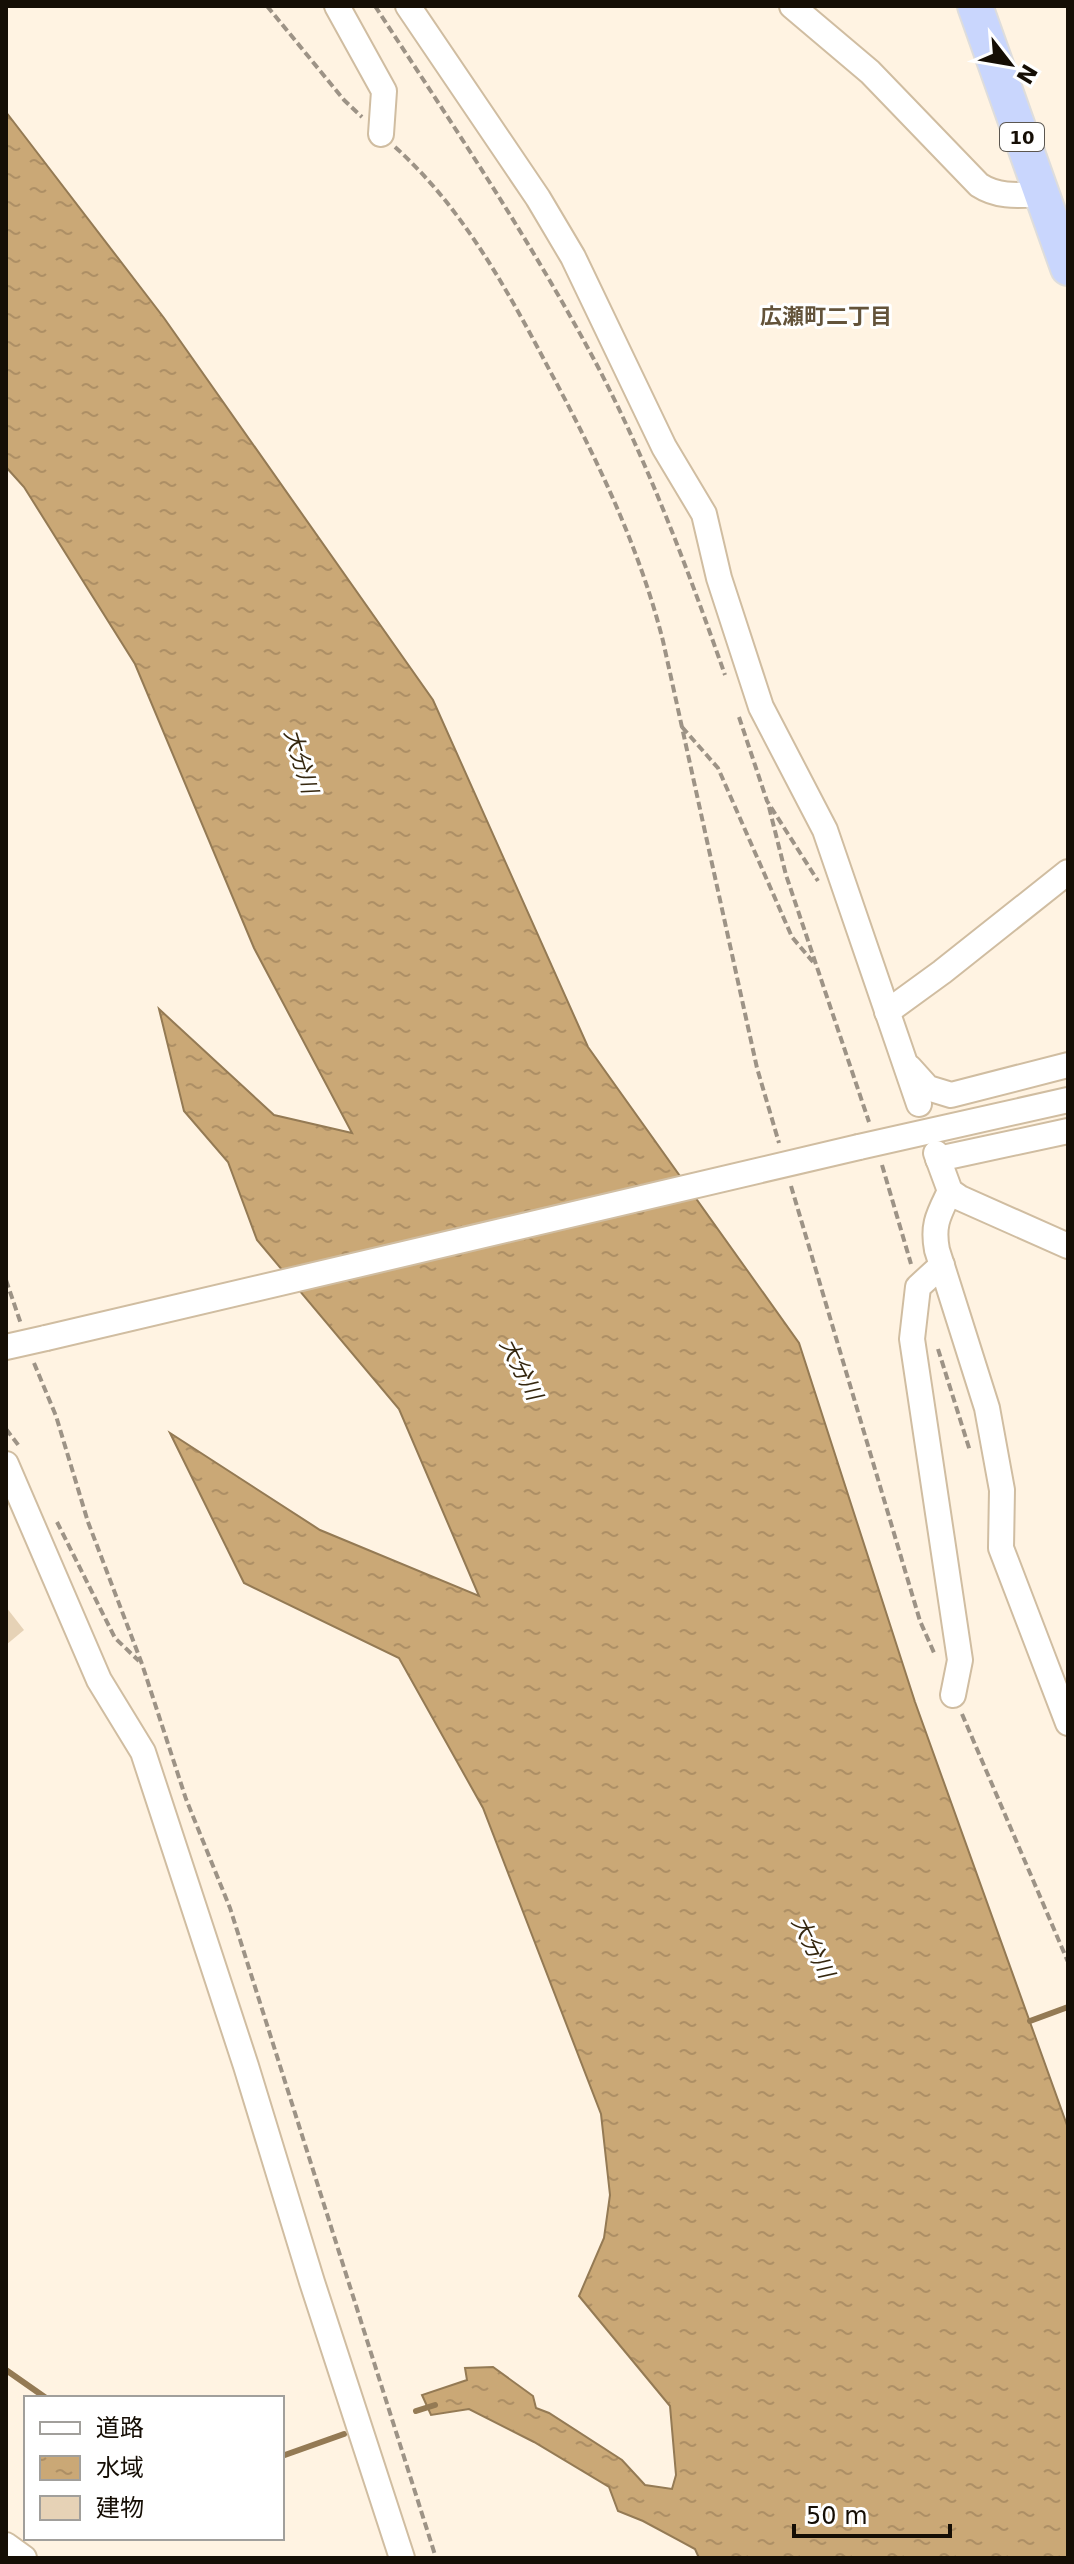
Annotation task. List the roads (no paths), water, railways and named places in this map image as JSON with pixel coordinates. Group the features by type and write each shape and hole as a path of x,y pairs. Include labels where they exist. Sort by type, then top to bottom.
{"highway":[{"name":"10","path":"975,6 1068,268"}],"street":[{"path":"337,6 384,91 381,134"},
{"path":"408,6 538,198 573,257 664,447 704,514 719,578 761,707 825,830 919,1104"},
{"path":"792,6 870,72 979,185 1002,194 1042,194"},
{"path":"887,1012 1068,872"},
{"path":"905,1059 918,1080 928,1088 951,1095 1068,1065"},
{"path":"27,1342 1068,1100"},
{"path":"1068,1131 937,1156 950,1191 960,1198 1068,1246"},
{"path":"950,1191 934,1232 987,1408 1002,1490 1001,1548 1068,1723"},
{"path":"942,1265 918,1287 912,1339 960,1660 953,1695"},
{"path":"14,1457 99,1680 143,1752 402,2558"},
{"path":"6,2545 24,2558"}],"water":[{"name":"大分川","path":"6,112 164,318 433,700 588,1047 799,1343 915,1702 1068,2128 1068,2558 699,2558 695,2549 618,2511 609,2487 534,2442 469,2409 431,2415 422,2395 467,2380 465,2368 493,2367 533,2396 536,2408 549,2413 622,2460 645,2485 672,2489 676,2475 670,2406 579,2296 604,2238 610,2195 601,2114 483,1808 399,1658 244,1583 170,1433 320,1530 479,1596 399,1409 257,1240 228,1162 184,1111 159,1009 274,1115 352,1133 254,948 135,664 24,487 6,467"}],"waterway":[{"path":"1030,2021 1068,2007"},
{"path":"6,2370 43,2396"},
{"path":"416,2411 435,2405"},
{"path":"284,2455 344,2434"}],"district":[{"name":"広瀬町二丁目","path":"826,316"}]}
